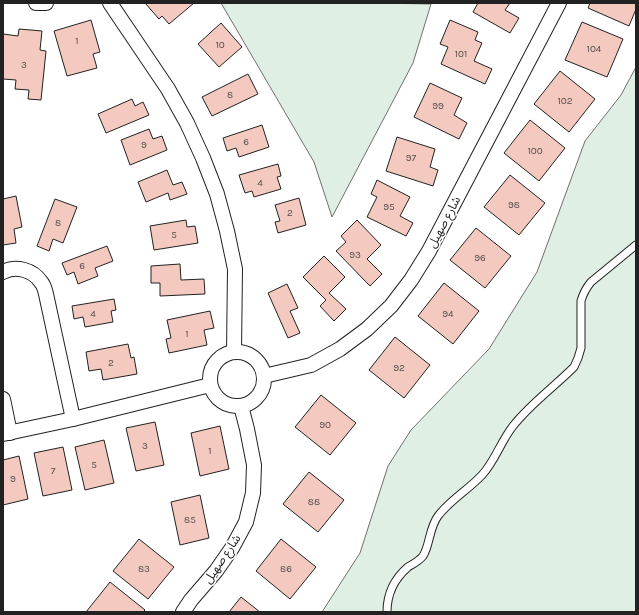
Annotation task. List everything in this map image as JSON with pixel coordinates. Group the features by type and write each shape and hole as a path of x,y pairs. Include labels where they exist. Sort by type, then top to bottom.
{"street":[{"path":"36,3 46,3"},
{"path":"110,3 168,89 187,122 217,194 228,231 235,269 234,352"},
{"name":"شارع صهيل","path":"264,376 311,365 340,349 367,329 395,301 411,280 429,251 559,3"},
{"path":"3,272 20,269 32,273 42,282 46,294 73,419"},
{"path":"234,352 243,352 251,355 258,361 264,376 264,385 256,399 249,404 241,406 225,404 218,399 210,385 210,376 213,367 218,360 226,354 234,352"},
{"path":"3,399 6,434 210,385"},
{"name":"شارع صهيل","path":"183,612 191,600 216,571 232,548 246,522 253,493 254,465 241,406"}],"lane":[{"path":"387,612 387,603 390,591 402,574 422,557 426,550 436,518 443,509 474,484 484,473 492,462 505,437 522,415 574,367 581,348 581,305 583,294 591,282 636,245"}],"green space":[{"path":"221,3 431,4 413,63 332,217 314,162"},
{"path":"636,67 636,612 322,612 360,553 388,466 411,430 489,349 537,272 585,141 621,95"}],"building":[{"path":"145,3 194,3 169,24 162,16 159,19"},
{"path":"478,3 510,3 505,10 519,18 510,33 473,12"},
{"path":"590,3 636,3 636,9 629,26 588,8"},
{"path":"91,20 100,52 93,54 97,68 67,76 54,31"},
{"path":"450,20 478,32 475,40 482,43 474,61 492,69 485,84 441,64 448,47 440,44"},
{"path":"582,22 623,39 607,77 565,60"},
{"path":"221,23 242,47 219,67 198,44"},
{"path":"19,29 42,31 40,50 46,51 41,100 28,99 29,90 15,89 16,80 3,79 3,34 18,36"},
{"path":"560,71 595,99 569,132 534,104"},
{"path":"248,74 258,94 212,116 202,97"},
{"path":"430,83 462,98 454,115 467,123 459,139 414,117"},
{"path":"132,99 135,106 143,102 149,115 106,133 98,114"},
{"path":"530,120 565,148 539,181 504,153"},
{"path":"262,125 269,147 239,157 236,148 227,151 223,138"},
{"path":"149,129 153,139 162,136 167,150 130,165 121,140"},
{"path":"397,137 435,149 430,167 438,170 433,186 386,171"},
{"path":"278,164 281,176 277,177 281,189 254,197 252,191 245,193 239,175"},
{"path":"167,170 173,185 182,182 187,194 170,200 168,193 146,202 138,182"},
{"path":"510,175 545,203 519,235 484,207"},
{"path":"377,180 410,197 400,216 413,223 406,236 367,217 377,197 371,194"},
{"path":"16,196 22,227 14,229 16,243 3,245 3,199"},
{"path":"299,198 306,225 278,233 275,222 280,221 275,205"},
{"path":"55,199 77,207 63,243 53,239 49,251 37,246"},
{"path":"186,220 187,227 195,226 198,243 154,250 150,226"},
{"path":"357,220 381,245 367,259 382,274 370,286 336,251 346,242 341,236"},
{"path":"476,228 511,256 485,288 450,260"},
{"path":"107,246 113,261 95,268 98,276 78,284 74,272 67,275 62,263"},
{"path":"324,256 345,277 329,293 346,309 334,321 320,306 326,300 303,277"},
{"path":"180,264 181,280 204,279 205,294 160,296 160,283 151,283 151,266"},
{"path":"444,283 479,311 453,344 418,316"},
{"path":"287,284 298,308 290,311 300,333 288,338 268,293"},
{"path":"114,299 116,310 111,311 113,322 85,327 83,317 74,319 72,306"},
{"path":"210,311 214,328 204,330 207,345 169,353 166,339 171,338 167,320"},
{"path":"395,337 430,365 404,398 369,370"},
{"path":"128,344 131,358 134,357 137,374 103,380 101,369 89,371 86,352"},
{"path":"321,395 356,423 330,455 295,427"},
{"path":"155,422 164,465 136,471 126,428"},
{"path":"220,426 229,469 200,476 191,433"},
{"path":"104,440 114,483 85,490 75,447"},
{"path":"63,447 72,490 43,496 34,453"},
{"path":"19,456 28,499 3,505 3,460"},
{"path":"309,472 344,500 318,532 283,504"},
{"path":"200,495 209,538 180,545 171,502"},
{"path":"139,539 174,567 148,599 113,571"},
{"path":"281,539 316,567 290,599 256,571"},
{"path":"110,582 145,610 143,612 86,612"},
{"path":"241,597 260,612 229,612"}]}
